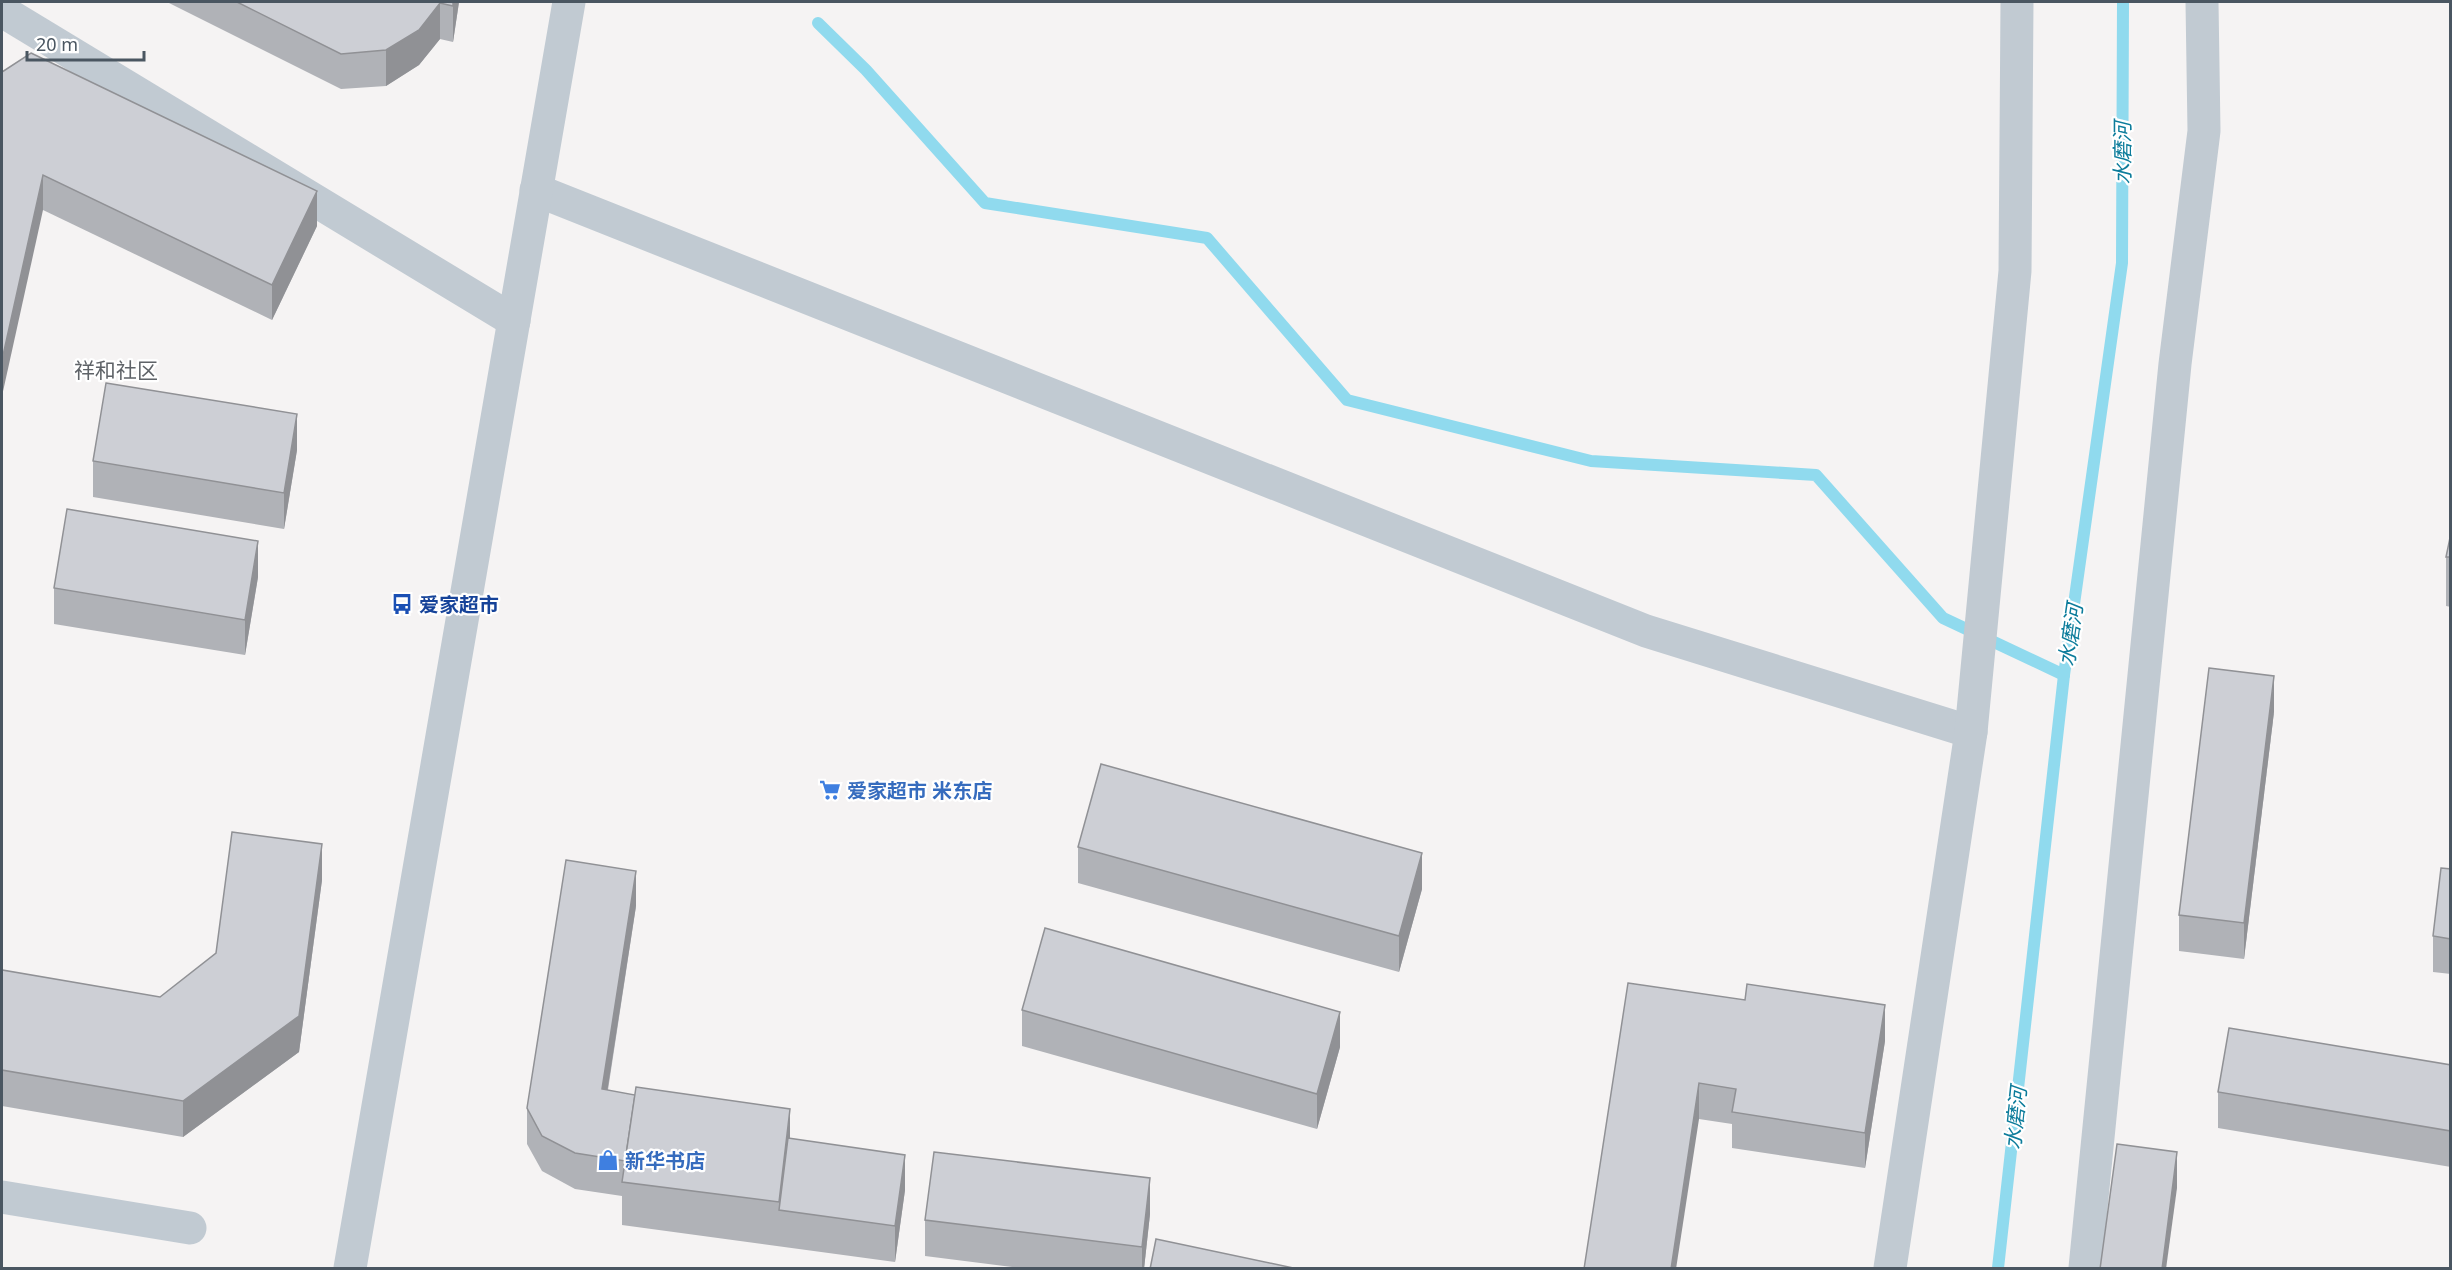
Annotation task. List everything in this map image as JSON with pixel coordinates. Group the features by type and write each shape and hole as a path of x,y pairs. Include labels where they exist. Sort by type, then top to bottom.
{"street":[{"path":"350,1269 569,2"},
{"path":"1890,1269 1971,732 2015,270 2017,2"},
{"path":"2085,1269 2175,364 2204,131 2202,2"},
{"path":"2,12 514,321"},
{"path":"536,190 1646,631 1971,732"},
{"path":"2,1197 190,1228"}],"building":[{"path":"237,2 453,2 453,6 440,3 419,30 386,50 341,54"},
{"path":"31,53 317,191 272,285 43,175 2,360 2,72"},
{"path":"106,383 297,414 284,493 93,461"},
{"path":"67,509 258,541 245,620 54,588"},
{"path":"2451,533 2451,557 2446,557"},
{"path":"2209,668 2274,676 2244,923 2179,915"},
{"path":"1101,764 1422,853 1399,936 1078,847"},
{"path":"232,832 322,844 299,1016 183,1101 2,1070 2,970 160,997 216,953"},
{"path":"566,860 636,871 602,1089 635,1095 625,1161 575,1153 542,1136 527,1108"},
{"path":"2441,868 2451,869 2451,939 2433,936"},
{"path":"1045,928 1340,1012 1317,1094 1022,1010"},
{"path":"1628,983 1745,1000 1747,984 1885,1005 1865,1133 1732,1112 1736,1089 1699,1083 1671,1269 1584,1269"},
{"path":"2229,1028 2451,1065 2451,1131 2218,1092"},
{"path":"636,1087 790,1109 779,1202 622,1182"},
{"path":"788,1138 905,1155 895,1226 779,1210"},
{"path":"2117,1144 2177,1152 2162,1269 2100,1269"},
{"path":"934,1152 1150,1178 1142,1247 925,1220"},
{"path":"1156,1239 1298,1269 1150,1269"}],"waterway":[{"name":"水磨河","path":"1998,1268 2064,675 2122,263 2123,2"},
{"path":"818,23 866,70 985,203 1207,238 1347,400 1591,461 1816,475 1943,618 2064,675"}],"place":[{"name":"爱家超市","path":"402,604"},
{"name":"爱家超市 米东店","path":"830,790"},
{"name":"新华书店","path":"608,1160"}],"district":[{"name":"祥和社区","path":"116,370"}]}
